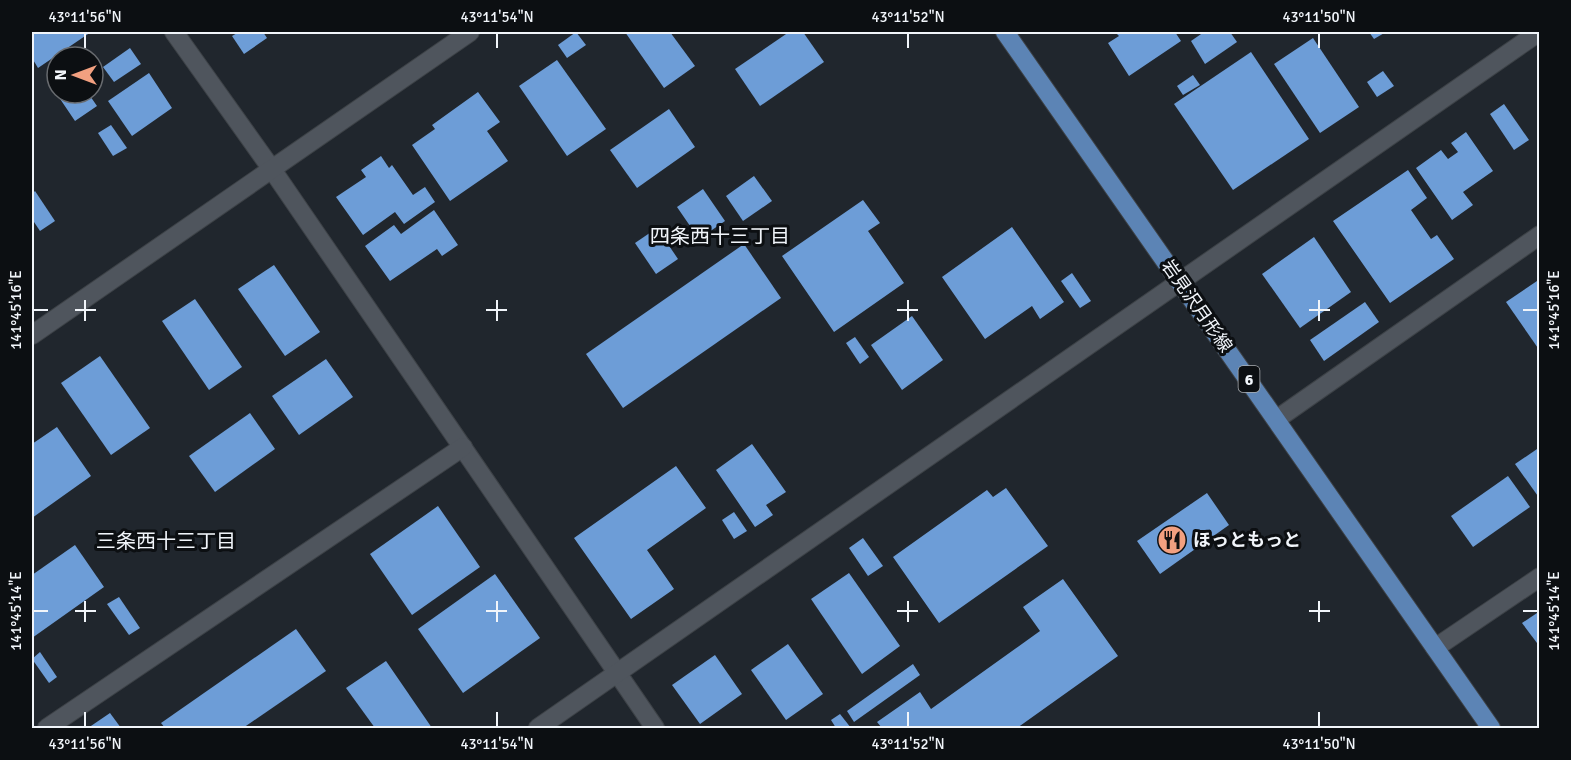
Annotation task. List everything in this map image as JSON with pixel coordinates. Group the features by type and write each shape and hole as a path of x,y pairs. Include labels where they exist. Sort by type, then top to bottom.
{"main road":[{"name":"岩見沢月形線","path":"1005,32 1491,729"}],"street":[{"path":"174,32 271,168 655,729"},
{"path":"32,335 470,32"},
{"path":"538,729 616,672 1539,32"},
{"path":"1276,419 1539,235"},
{"path":"47,729 463,447"},
{"path":"1435,648 1539,578"}],"building":[{"path":"32,32 91,32 72,45 45,45 45,63 38,68 32,58"},
{"path":"239,32 263,32 267,38 244,54 232,36"},
{"path":"576,32 586,45 567,58 558,45"},
{"path":"625,32 670,32 695,66 664,88"},
{"path":"789,32 803,32 824,62 760,106 735,69"},
{"path":"1115,32 1175,32 1181,41 1129,76 1108,43 1119,36"},
{"path":"1204,32 1230,32 1237,42 1205,64 1191,41"},
{"path":"1369,32 1386,32 1374,39"},
{"path":"1313,38 1359,107 1320,133 1274,64"},
{"path":"130,48 141,64 114,82 105,70 105,66"},
{"path":"1251,52 1309,139 1233,190 1174,104"},
{"path":"557,60 606,129 567,156 519,86"},
{"path":"1383,71 1394,86 1377,97 1367,82"},
{"path":"149,73 172,108 132,136 108,101"},
{"path":"1193,75 1200,85 1183,95 1177,86"},
{"path":"478,92 500,122 487,131 508,161 450,201 412,145 435,129 432,125"},
{"path":"1504,104 1529,140 1514,150 1490,114"},
{"path":"64,105 96,105 97,106 75,121"},
{"path":"669,109 695,147 637,188 610,150"},
{"path":"111,125 127,148 113,156 98,133"},
{"path":"1466,132 1493,171 1463,192 1473,205 1452,220 1416,168 1441,150 1448,159 1458,152 1451,143"},
{"path":"381,156 389,168 392,165 413,195 425,187 435,202 404,224 395,212 363,235 336,197 366,177 361,170"},
{"path":"1408,170 1427,198 1411,210 1431,239 1437,235 1454,259 1390,303 1333,221"},
{"path":"754,176 772,201 743,221 726,196"},
{"path":"703,189 725,221 699,239 677,207"},
{"path":"35,191 55,221 40,231 32,219 32,194"},
{"path":"863,200 880,223 868,231 904,283 834,332 782,256"},
{"path":"434,210 458,245 442,256 437,249 390,281 365,246 394,225 401,234"},
{"path":"1012,227 1064,302 1040,319 1032,306 985,339 942,277"},
{"path":"657,228 678,259 656,274 635,243"},
{"path":"1314,237 1351,292 1300,328 1262,274"},
{"path":"744,244 781,298 623,408 586,354"},
{"path":"274,265 320,332 285,356 238,289"},
{"path":"1072,273 1091,301 1080,308 1061,281"},
{"path":"1540,279 1540,351 1506,302"},
{"path":"195,299 242,367 209,390 162,321"},
{"path":"1365,302 1379,322 1324,361 1310,340"},
{"path":"912,316 943,360 902,390 871,345"},
{"path":"855,337 869,357 860,364 846,343"},
{"path":"100,356 150,428 111,455 61,383"},
{"path":"326,359 353,397 299,435 272,396"},
{"path":"250,413 275,449 215,492 189,456"},
{"path":"57,427 91,476 32,518 32,444"},
{"path":"752,444 786,492 766,505 773,515 755,527 716,470"},
{"path":"1540,447 1540,499 1515,464"},
{"path":"676,466 706,508 647,550 674,589 631,619 574,538"},
{"path":"1508,476 1530,507 1473,547 1451,516"},
{"path":"1006,488 1048,546 939,623 893,557 987,490 993,497"},
{"path":"1207,493 1229,525 1160,574 1137,541"},
{"path":"438,506 480,567 412,615 370,554"},
{"path":"734,512 747,531 734,539 722,520"},
{"path":"863,538 883,566 868,576 849,548"},
{"path":"75,545 104,587 32,638 32,575"},
{"path":"849,573 900,646 862,674 811,599"},
{"path":"495,574 540,638 463,693 418,629"},
{"path":"1063,579 1118,656 1017,728 882,728 877,722 920,692 931,709 1040,631 1023,607"},
{"path":"119,597 140,628 129,635 107,604"},
{"path":"1540,611 1540,647 1522,623"},
{"path":"296,629 326,671 243,728 165,728 161,723"},
{"path":"788,644 823,694 786,720 751,670"},
{"path":"40,652 57,677 49,683 32,659"},
{"path":"715,655 742,694 700,724 672,685"},
{"path":"386,661 432,728 375,728 346,688"},
{"path":"913,664 920,675 854,722 847,711"},
{"path":"110,713 121,728 88,728"},
{"path":"840,714 851,728 836,728 831,720"}],"place":[{"name":"ほっともっと","path":"1172,540"}],"district":[{"name":"四条西十三丁目","path":"720,236"},
{"name":"三条西十三丁目","path":"166,541"}]}
